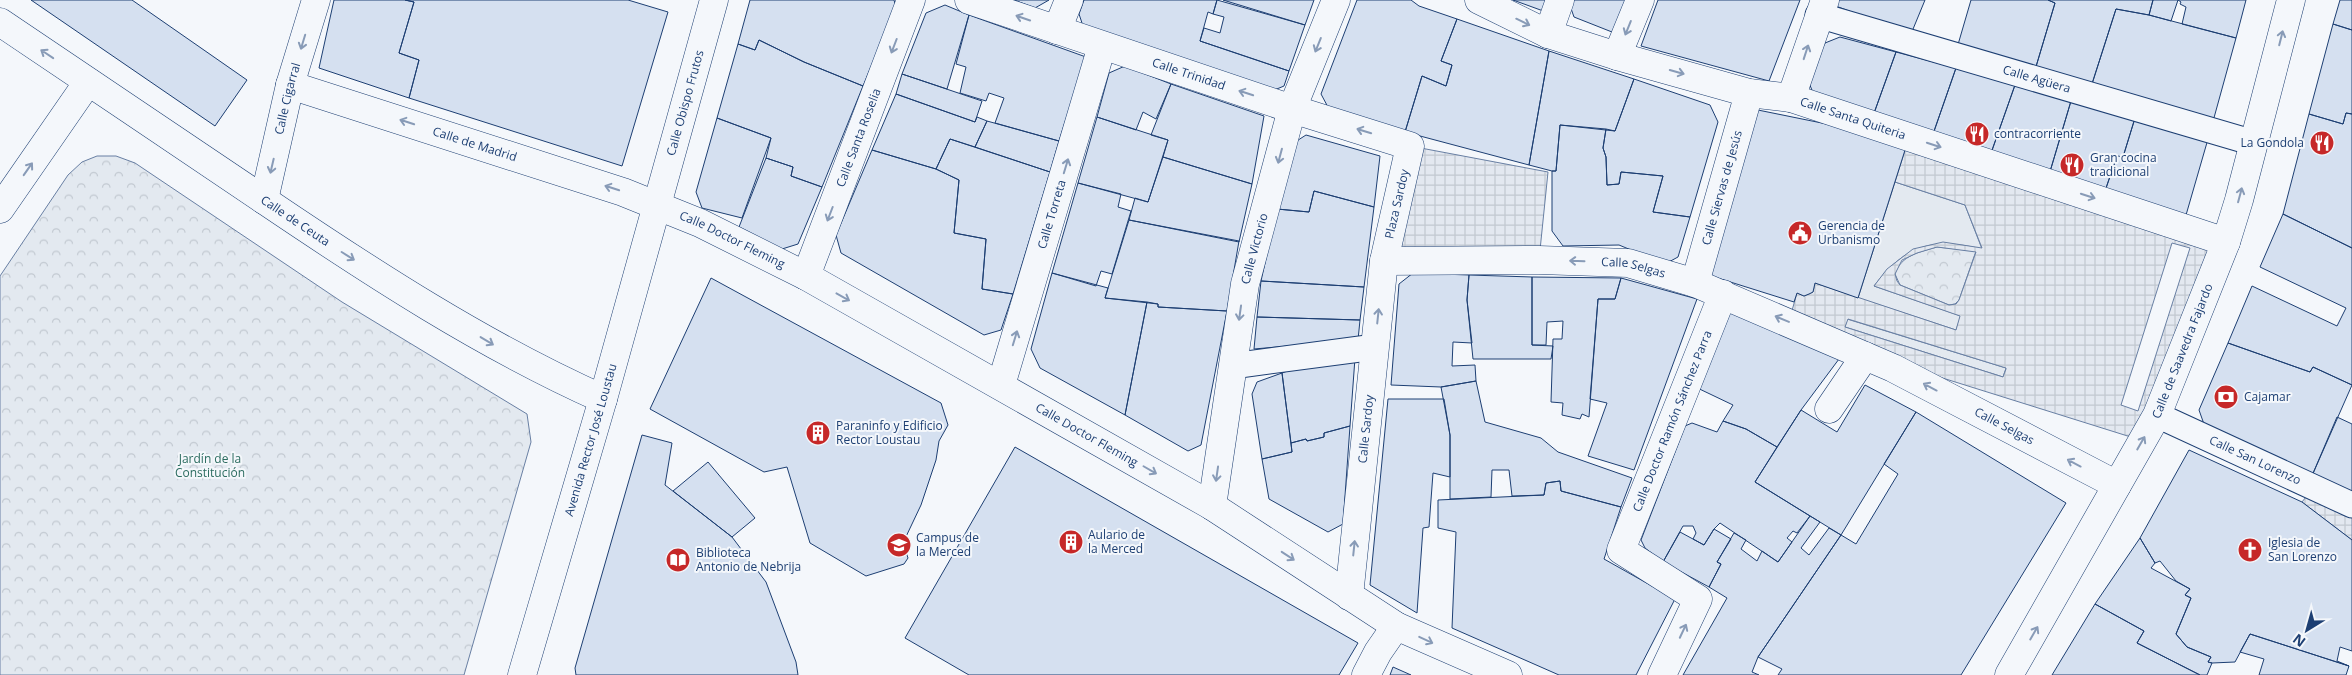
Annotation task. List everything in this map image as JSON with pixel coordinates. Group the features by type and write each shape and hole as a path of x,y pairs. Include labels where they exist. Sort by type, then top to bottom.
{"street":[{"name":"Calle Cigarral","path":"264,200 290,84 316,0"},
{"name":"Calle Obispo Frutos","path":"658,205 714,0"},
{"name":"Calle Santa Roselia","path":"806,276 911,0"},
{"name":"Calle Trinidad","path":"970,0 1102,46 1410,146"},
{"path":"1057,30 1069,0"},
{"name":"Calle Victorio","path":"1212,506 1245,284 1292,109 1336,0"},
{"name":"Calle Santa Quiteria","path":"1479,0 1548,34 1617,56 1749,92 1791,98 2226,242"},
{"path":"1548,34 1560,0"},
{"path":"1617,56 1640,0"},
{"name":"Calle de Saavedra Fajardo","path":"2010,675 2157,415 2226,242 2291,0"},
{"path":"1791,98 1821,8"},
{"name":"Calle Agüera","path":"1821,8 2254,143"},
{"name":"Calle de Ceuta","path":"0,22 322,240 505,352 552,376 604,399"},
{"name":"Calle Torreta","path":"1001,385 1102,46"},
{"path":"0,209 88,82"},
{"name":"Calle de Madrid","path":"290,84 658,205"},
{"name":"Calle Siervas de Jesús","path":"1696,283 1749,92"},
{"name":"Plaza Sardoy","path":"1384,261 1410,146"},
{"name":"Calle Doctor Fleming","path":"658,205 700,223 806,276 1001,385 1212,506 1396,626 1508,675"},
{"name":"Avenida Rector José Loustau","path":"522,675 604,399 658,205"},
{"name":"Calle Selgas","path":"1384,261 1538,260 1628,263 1696,283 1893,368 2117,485"},
{"name":"Calle Sardoy","path":"1349,596 1384,261"},
{"name":"Calle Doctor Ramón Sánchez Parra","path":"1662,675 1698,599 1621,550 1723,294"},
{"path":"1232,366 1375,347"},
{"path":"1829,410 1865,356"},
{"name":"Calle San Lorenzo","path":"2157,415 2352,505"},
{"path":"1366,675 1378,652 1396,626"}],"green space":[{"name":"Jardín de la Constitución","path":"97,156 116,156 135,163 342,302 527,414 531,442 464,675 0,675 0,276 68,175 82,162"},
{"path":"1895,182 1965,205 1982,249 1948,244 1921,248 1897,261 1874,286 1961,316 1956,330 1858,298"},
{"path":"1937,247 1976,251 1959,300 1955,304 1949,305 1900,285 1895,274 1906,258"},
{"path":"1847,319 2006,368 2003,377 1845,327"}],"shaded area":[{"path":"1410,146 1548,172 1539,260 1384,261"},
{"path":"1906,147 2214,246 2134,438 1917,370 1791,314 1797,293 1804,296 1813,292 1815,283 1956,330 1960,316 1874,286 1887,269 1913,249 1943,242 1982,248 1965,205 1895,182","holes":["2172,243 2190,248 2138,411 2121,405","1937,247 1976,252 1956,304 1949,305 1900,285 1897,281 1895,274 1902,260","1848,319 2006,369 2003,377 1845,327"]},
{"path":"2313,488 2352,492 2352,540 2302,502"}],"building":[{"path":"31,0 132,0 247,80 215,126"},
{"path":"334,0 405,0 414,2 399,53 419,60 409,98 319,68"},
{"path":"405,0 628,0 668,12 622,166 409,98 419,60 399,53 414,2"},
{"path":"750,0 894,0 896,7 863,86 804,62 759,40 755,50 738,44"},
{"path":"1014,0 1049,0 1035,8"},
{"path":"1084,0 1217,0 1213,14 1208,12 1200,41 1289,71 1284,86 1272,91 1083,26 1079,14"},
{"path":"1217,0 1305,25 1289,71 1200,41 1204,28 1220,33 1224,17 1213,14"},
{"path":"1223,0 1314,0 1305,25"},
{"path":"1357,0 1411,0 1419,6 1457,19 1441,61 1452,65 1446,86 1422,76 1405,132 1329,109 1321,94"},
{"path":"1513,0 1551,0 1546,12"},
{"path":"1568,0 1634,0 1625,25 1612,32 1574,17"},
{"path":"1658,0 1800,0 1769,81 1641,46"},
{"path":"1836,0 1925,0 1911,34 1833,5"},
{"path":"1971,0 2048,0 2055,3 2035,70 1957,48"},
{"path":"2048,0 2153,0 2149,15 2116,9 2091,87 2035,70 2055,3"},
{"path":"2153,0 2178,0 2171,21 2149,15"},
{"path":"2178,0 2246,0 2236,38 2182,24 2186,7 2180,4 2181,2"},
{"path":"2340,0 2352,0 2352,30 2333,24"},
{"path":"945,5 969,15 947,89 902,74 926,13"},
{"path":"2116,9 2149,15 2236,38 2212,125 2091,87"},
{"path":"969,15 1086,57 1059,141 995,123 1004,98 989,93 986,101 960,93 966,67 956,64"},
{"path":"1457,19 1549,51 1529,165 1405,132 1422,76 1446,86 1452,65 1441,61"},
{"path":"2333,24 2352,30 2352,114 2346,113 2343,124 2309,114"},
{"path":"1840,37 1896,52 1873,116 1814,95 1807,78 1825,43"},
{"path":"759,40 804,62 863,86 822,187 791,176 793,167 766,158 771,138 717,118 738,44 755,50"},
{"path":"1549,51 1634,79 1615,131 1560,125 1556,171 1529,165"},
{"path":"1896,52 1956,68 1932,137 1873,116"},
{"path":"1125,66 1171,84 1156,119 1143,112 1136,130 1097,117 1109,73"},
{"path":"1956,68 2015,85 1990,156 1932,137"},
{"path":"902,74 982,101 975,122 896,94"},
{"path":"1634,79 1710,105 1718,122 1690,217 1653,212 1663,176 1621,172 1619,184 1607,185 1606,157 1603,148 1606,129 1615,131"},
{"path":"1171,84 1264,116 1252,184 1163,157 1168,140 1151,135"},
{"path":"2015,85 2071,101 2049,175 1990,156"},
{"path":"896,94 975,122 977,117 987,121 975,147 950,139 936,169 872,150"},
{"path":"2071,101 2135,118 2123,157 2117,156 2104,194 2049,175"},
{"name":"Gerencia de Urbanismo","path":"1753,109 1861,131 1906,147 1858,298 1815,283 1813,292 1804,296 1797,293 1794,302 1708,275"},
{"path":"2346,113 2352,114 2352,248 2283,214 2309,114 2343,124"},
{"path":"1097,117 1168,140 1148,202 1078,183"},
{"path":"717,118 771,138 742,218 702,208 696,192"},
{"path":"2135,118 2208,139 2184,222 2104,194 2117,156 2123,157"},
{"path":"987,121 1059,141 1050,172 975,147"},
{"path":"1560,125 1606,129 1603,148 1606,157 1607,185 1619,184 1621,172 1663,176 1653,212 1690,217 1678,257 1665,264 1619,245 1563,246 1552,231 1552,171 1556,171"},
{"path":"1306,135 1380,156 1374,207 1314,191 1309,212 1277,209 1292,144"},
{"path":"950,139 1050,172 1013,294 982,289 986,239 954,233 959,180 936,169"},
{"path":"872,150 936,169 959,180 954,233 986,239 982,289 1013,294 1001,330 984,335 841,253 836,235"},
{"path":"1163,157 1252,184 1239,242 1129,220 1135,198 1148,202"},
{"path":"766,158 793,167 791,176 822,187 798,244 782,249 739,227"},
{"path":"1078,183 1121,194 1118,207 1131,211 1112,274 1101,271 1096,286 1052,273"},
{"path":"1314,191 1374,207 1364,287 1261,281 1277,209 1309,212"},
{"path":"2283,214 2352,248 2352,385 2313,367 2310,372 2228,343 2252,286 2337,326 2346,308 2260,267"},
{"path":"1129,220 1239,241 1227,311 1158,307 1158,304 1105,298"},
{"path":"1052,273 1108,288 1105,298 1147,302 1125,415 1040,368 1031,349"},
{"path":"1413,273 1469,275 1467,300 1472,343 1453,342 1452,366 1475,365 1476,381 1441,387 1391,385 1399,284"},
{"path":"1469,275 1532,277 1532,345 1553,346 1551,359 1473,359 1467,300"},
{"path":"1532,277 1621,278 1615,299 1598,299 1589,417 1582,414 1580,419 1562,415 1563,403 1551,402 1553,339 1562,339 1563,321 1547,322 1546,345 1532,345"},
{"name":"Paraninfo y Edificio Rector Loustau","path":"711,278 941,403 948,425 939,441 936,460 921,505 903,543 908,558 904,564 866,576 810,543 787,467 764,472 650,409"},
{"path":"1621,278 1697,299 1634,470 1588,456 1607,403 1590,399 1598,299 1615,299"},
{"path":"1261,281 1364,287 1360,320 1257,317"},
{"path":"1147,302 1158,304 1158,307 1227,311 1201,445 1188,451 1125,415"},
{"path":"1723,309 1839,359 1801,410 1777,447 1746,429 1723,421 1733,405 1689,384"},
{"path":"1257,317 1360,320 1358,340 1254,349"},
{"path":"2228,343 2310,372 2313,367 2352,385 2311,478 2205,427 2199,410"},
{"path":"1355,358 1350,426 1324,433 1324,437 1291,443 1282,373 1316,360"},
{"path":"1282,373 1292,452 1262,459 1252,394 1257,382"},
{"path":"1476,381 1485,422 1541,438 1558,452 1632,478 1621,507 1561,491 1560,481 1546,483 1544,495 1512,496 1509,470 1492,470 1491,497 1450,499 1450,435 1441,387"},
{"path":"1865,385 1916,412 1841,535 1755,482 1801,410 1837,432"},
{"path":"1388,399 1444,399 1450,435 1450,477 1433,473 1429,527 1423,528 1417,613 1370,585"},
{"path":"1916,412 2066,503 1961,675 1778,675 1782,669 1758,657 1841,535 1856,544 1898,474 1884,464"},
{"path":"2337,417 2352,424 2352,492 2311,478"},
{"path":"1723,421 1746,429 1777,447 1755,482 1810,516 1797,533 1793,531 1787,538 1792,542 1778,562 1720,523 1704,545 1693,539 1696,533 1693,526 1683,526 1663,562 1645,548 1641,540 1685,426 1692,423 1717,432"},
{"path":"1350,426 1343,524 1328,532 1269,499 1262,459 1292,452 1291,443 1324,437 1324,433"},
{"name":"Biblioteca Antonio de Nebrija","path":"642,435 672,443 665,485 732,537 766,582 796,662 798,675 576,675 575,668"},
{"name":"Aulario de la Merced","path":"1015,447 1358,643 1339,675 969,675 905,638"},
{"name":"Iglesia de San Lorenzo","path":"2189,450 2302,502 2352,540 2352,651 2340,647 2337,661 2349,666 2250,634 2235,662 2212,663 2208,662 2211,657 2187,647 2176,634 2191,598 2185,595 2190,589 2176,581 2160,561 2155,563 2140,538"},
{"path":"708,462 755,518 732,537 673,491"},
{"path":"1560,481 1561,491 1621,507 1604,559 1675,599 1636,675 1559,675 1452,628 1456,532 1438,528 1438,500 1544,495 1546,483"},
{"path":"1810,516 1820,522 1801,548 1809,555 1829,528 1841,535 1758,657 1752,672 1759,675 1683,675 1727,598 1709,587 1721,564 1717,562 1734,533 1746,540 1741,549 1757,561 1762,551 1778,562"},
{"path":"1714,529 1731,539 1717,562 1721,564 1709,587 1663,562 1680,532 1704,545"},
{"path":"2140,538 2155,563 2151,568 2190,589 2185,595 2191,598 2176,634 2187,647 2211,657 2208,662 2212,663 2207,675 2200,675 2137,643 2144,631 2095,604"},
{"path":"2095,604 2144,631 2137,643 2200,675 2052,675"},
{"path":"2250,634 2349,666 2346,675 2259,675 2264,659 2240,652"},
{"path":"1393,667 1411,675 1390,675"}],"place":[{"name":"contracorriente","path":"1977,134"},
{"name":"La Gondola","path":"2322,143"},
{"name":"Gran cocina tradicional","path":"2072,165"},
{"name":"Gerencia de Urbanismo","path":"1800,233"},
{"name":"Cajamar","path":"2226,397"},
{"name":"Paraninfo y Edificio Rector Loustau","path":"818,433"},
{"name":"Aulario de la Merced","path":"1071,542"},
{"name":"Campus de la Merced","path":"899,545"},
{"name":"Iglesia de San Lorenzo","path":"2250,550"},
{"name":"Biblioteca Antonio de Nebrija","path":"678,560"}]}
